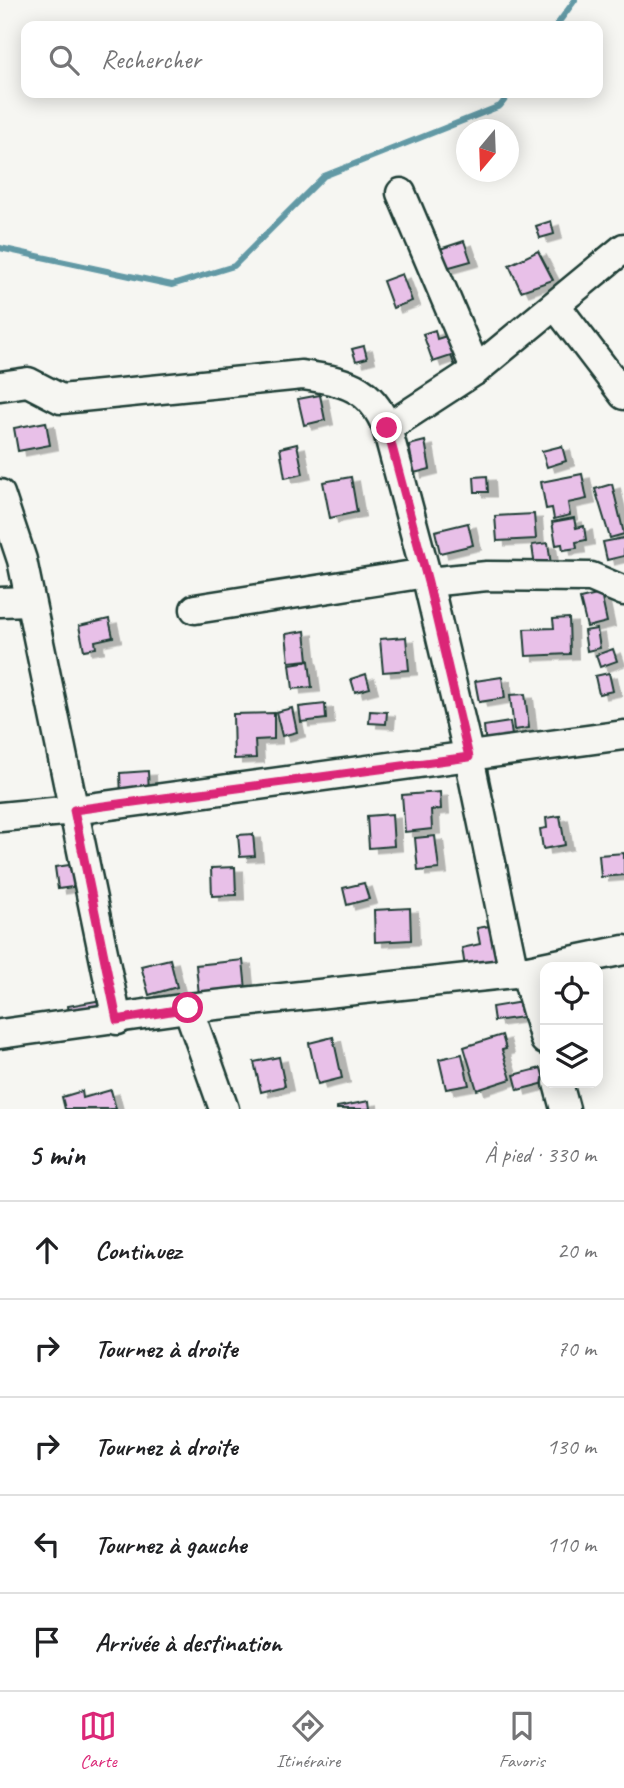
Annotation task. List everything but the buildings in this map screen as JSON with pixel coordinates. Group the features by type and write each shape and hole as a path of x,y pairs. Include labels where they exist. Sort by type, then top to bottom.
{"street":[{"path":"401,193 476,370"},
{"path":"383,416 476,370 624,248"},
{"path":"556,306 624,395"},
{"path":"0,386 28,382 61,399 302,374 340,381 383,416 427,578 520,971 540,1026"},
{"path":"0,494 22,560 117,1020"},
{"path":"195,609 427,578 591,577 624,591"},
{"path":"0,602 30,601"},
{"path":"0,817 74,810 624,735"},
{"path":"0,1034 117,1020 188,1008 520,971 624,950"},
{"path":"188,1008 224,1109"},
{"path":"559,1088 565,1109"}],"waterway":[{"path":"560,21 575,0"},
{"path":"0,248 172,285 234,266 324,176 500,106 506,98"}],"route":[{"path":"188,1008 117,1020 74,810 469,757 428,582 387,428"}]}
